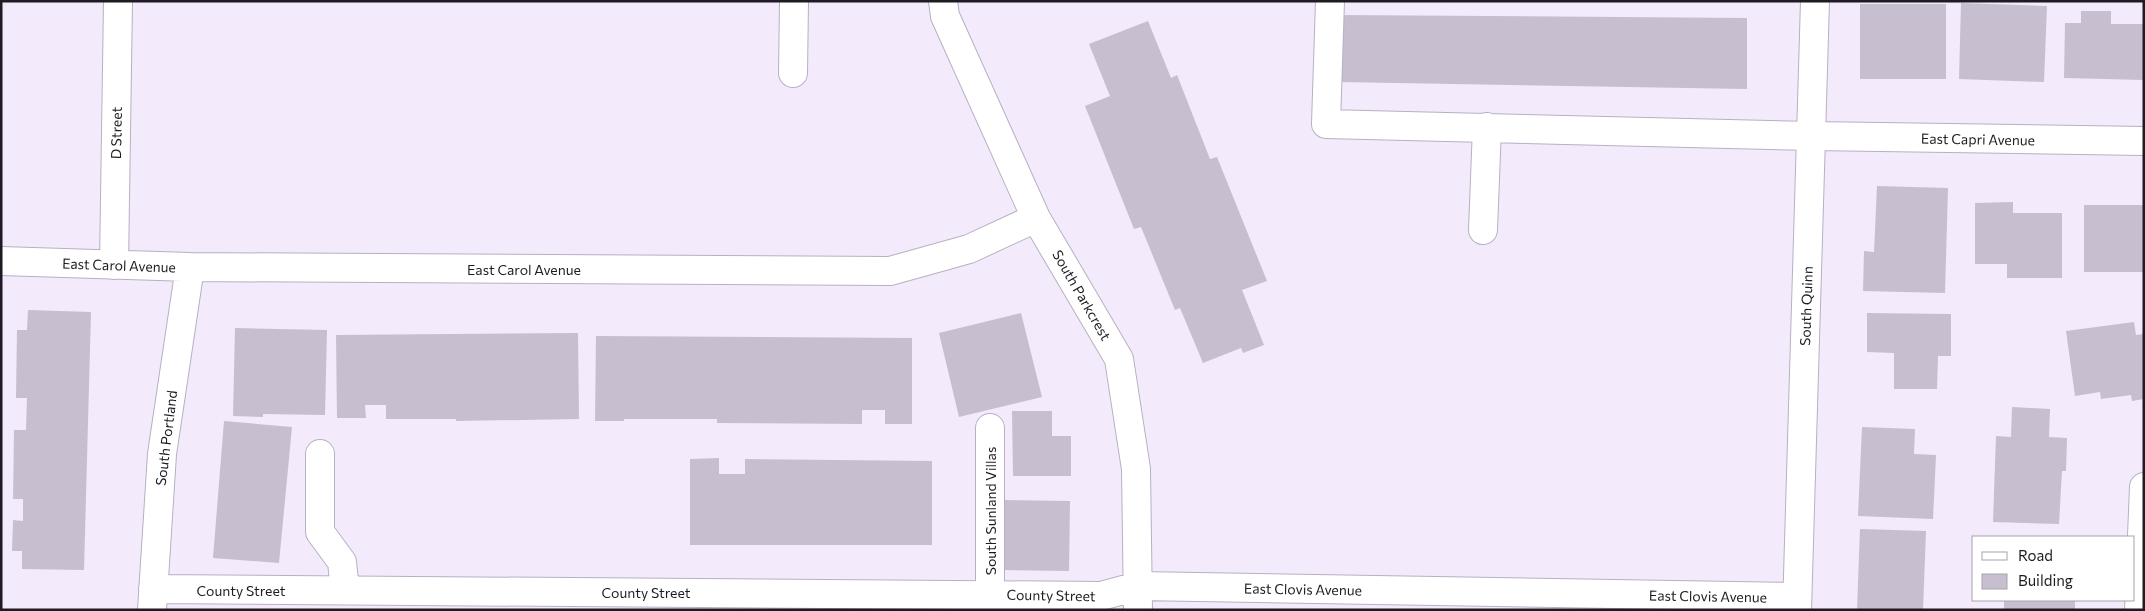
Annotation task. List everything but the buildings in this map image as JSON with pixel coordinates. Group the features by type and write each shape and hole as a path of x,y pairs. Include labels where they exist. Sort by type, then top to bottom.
{"street":[{"name":"D Street","path":"114,265 118,1"},
{"path":"793,73 794,1"},
{"name":"South Parkcrest","path":"943,1 945,16 1036,218 1119,359 1136,469 1138,598"},
{"name":"East Capri Avenue","path":"1330,1 1326,124 1812,136 2144,141"},
{"name":"South Quinn","path":"1797,603 1812,136 1814,1"},
{"path":"1483,230 1487,127"},
{"name":"East Carol Avenue","path":"1,261 190,267 890,271 969,249 1036,218"},
{"name":"South Portland","path":"152,600 162,454 190,267"},
{"name":"South Sunland Villas","path":"990,428 990,595"},
{"path":"320,454 320,532 342,562 345,590"},
{"path":"2139,610 2144,487"},
{"name":"County Street","path":"152,600 345,590 1101,596 1138,598"},
{"name":"East Clovis Avenue","path":"1138,598 1797,603"}]}
